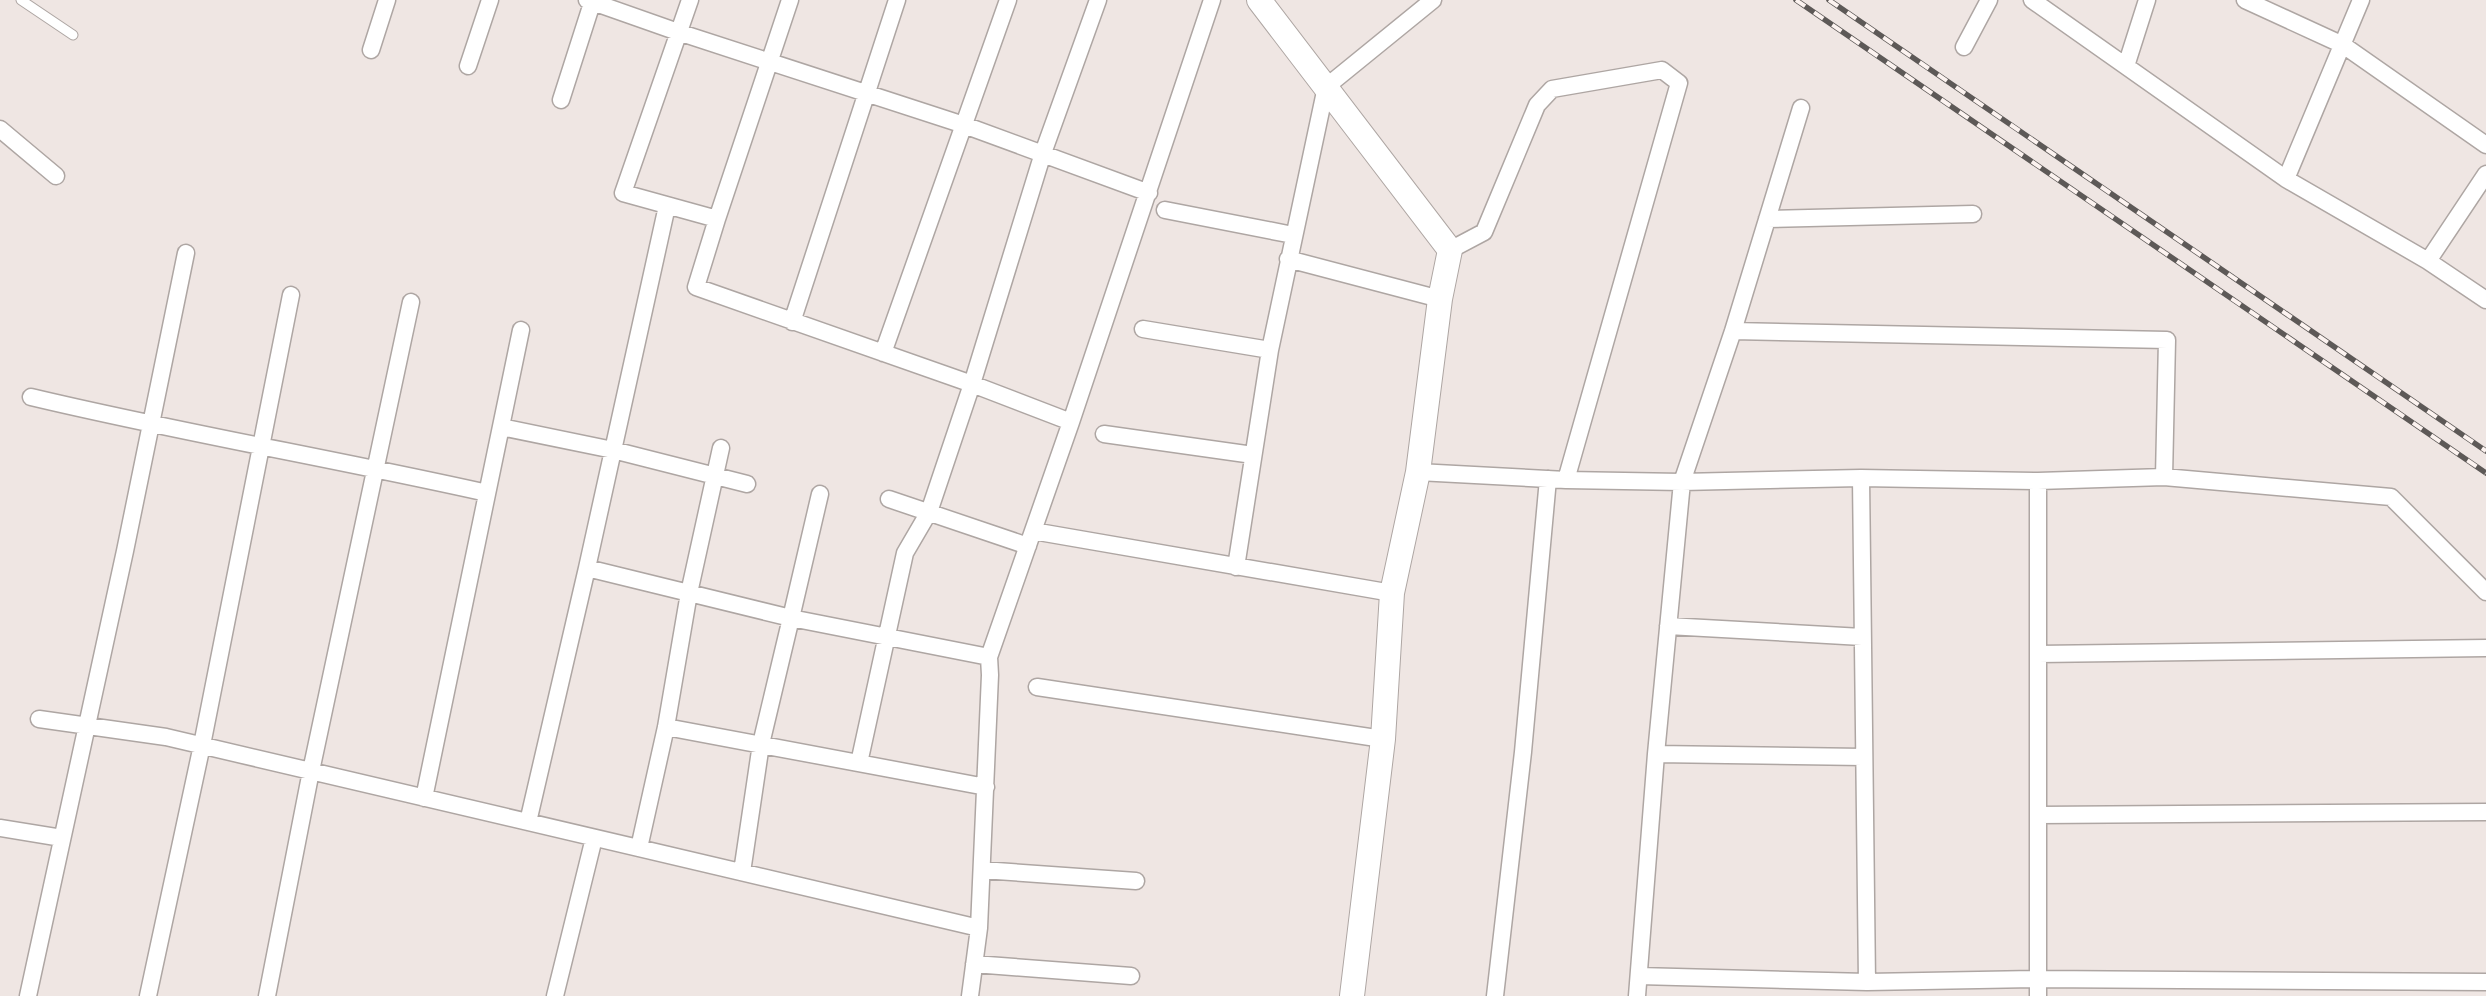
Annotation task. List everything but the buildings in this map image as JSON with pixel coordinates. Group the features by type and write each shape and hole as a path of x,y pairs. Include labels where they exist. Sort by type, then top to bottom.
{"street":[{"path":"371,50 387,0"},
{"path":"468,66 490,0"},
{"path":"690,0 623,192 717,219"},
{"path":"790,0 696,287 972,384 1071,422"},
{"path":"792,322 897,0"},
{"path":"883,353 1008,0"},
{"path":"859,763 885,637 905,553 929,512 972,384 1043,153 1098,0"},
{"path":"970,996 980,928 990,675 989,657 1149,193 1212,0"},
{"path":"1259,0 1450,250 1440,299 1418,472 1392,593 1383,739 1352,996"},
{"path":"1236,567 1270,350 1326,87 1433,0"},
{"path":"1964,47 1989,0"},
{"path":"2032,0 2286,178 2428,261 2486,300"},
{"path":"2126,66 2147,0"},
{"path":"2246,0 2343,45 2486,145"},
{"path":"2286,178 2361,0"},
{"path":"561,100 591,1 678,32 964,125 1149,193"},
{"path":"1450,250 1484,232 1537,106 1552,89 1662,70 1679,83 1566,480"},
{"path":"1637,996 1656,754 1682,482 1733,330 1801,108"},
{"path":"0,129 56,176"},
{"path":"2428,261 2486,174"},
{"path":"528,822 668,206"},
{"path":"1165,210 1294,235"},
{"path":"1767,219 1973,214"},
{"path":"28,996 151,426 186,254"},
{"path":"1288,259 1440,299"},
{"path":"148,996 202,746 291,295"},
{"path":"267,996 311,771 411,302"},
{"path":"1143,329 1270,350"},
{"path":"424,798 521,330"},
{"path":"1733,330 2167,340 2164,477"},
{"path":"31,398 151,426 375,468 487,493"},
{"path":"501,427 613,450 747,484"},
{"path":"1104,434 1253,455"},
{"path":"639,848 666,727 689,592 721,448"},
{"path":"1418,472 1566,480 1682,482 1861,478 2038,480 2164,477 2391,497 2486,592"},
{"path":"1861,478 1867,982"},
{"path":"1495,996 1523,752 1548,479"},
{"path":"2038,480 2038,996"},
{"path":"742,872 761,744 820,494"},
{"path":"889,499 929,512 1030,539 1236,567 1392,593"},
{"path":"586,568 791,618 989,657"},
{"path":"1668,626 1862,636"},
{"path":"2038,654 2486,648"},
{"path":"1037,687 1383,739"},
{"path":"39,719 166,737 980,928"},
{"path":"666,727 986,787"},
{"path":"1656,754 1863,757"},
{"path":"2039,815 2486,812"},
{"path":"0,828 62,838"},
{"path":"555,996 594,838"},
{"path":"982,870 1136,881"},
{"path":"974,964 1131,976"},
{"path":"1639,976 1867,982 2038,979 2486,982"}],"lane":[{"path":"21,0 73,36"}],"railway":[{"path":"1796,0 2486,473"},
{"path":"1829,0 2486,451"}]}
